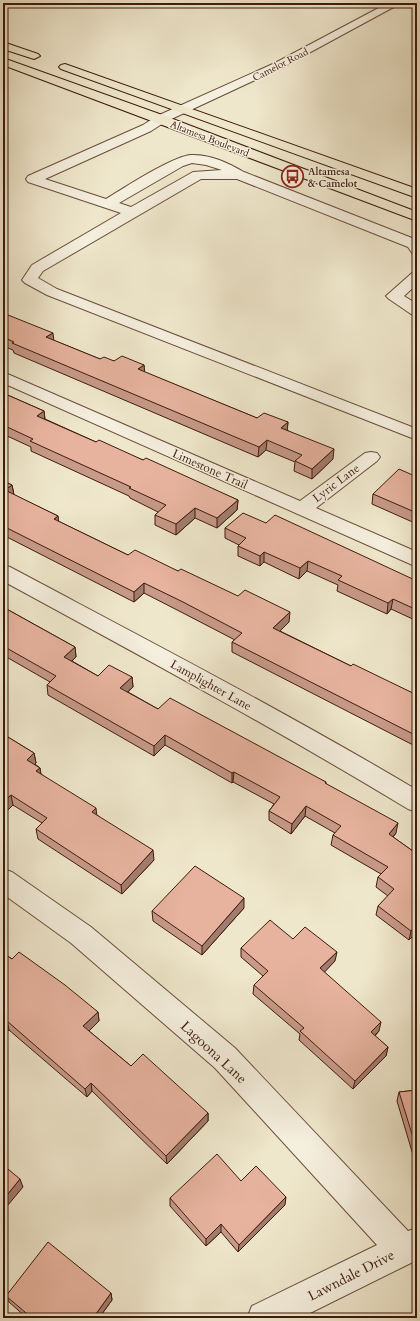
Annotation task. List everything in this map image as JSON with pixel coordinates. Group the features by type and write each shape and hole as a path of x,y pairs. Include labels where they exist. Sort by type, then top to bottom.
{"main road":[{"name":"Altamesa Boulevard","path":"3,45 417,194"},
{"name":"Altamesa Boulevard","path":"3,61 161,119 417,217"}],"street":[{"name":"Camelot Road","path":"107,204 33,178 147,128 161,119 279,65 396,3"},
{"path":"107,204 178,163 191,159 207,161 224,166 239,175 414,244 417,250"},
{"path":"239,175 198,175 37,268 30,280 58,295 417,435"},
{"path":"107,204 132,212"},
{"path":"417,276 394,296 417,310"},
{"name":"Limestone Trail","path":"3,377 417,560"},
{"name":"Lyric Lane","path":"302,509 371,457"},
{"name":"Lamplighter Lane","path":"3,572 132,641 336,754 417,802"},
{"name":"Lagoona Lane","path":"3,880 81,935 225,1058 410,1246"},
{"name":"Lawndale Drive","path":"264,1318 410,1246"}],"building":[{"path":"3,313 53,333 46,337 100,359 104,357 114,361 122,356 144,365 138,369 257,418 264,413 288,422 281,428 334,449 312,469 295,461 302,455 267,440 259,447 12,343 14,342 3,337"},
{"path":"3,393 44,411 37,416 96,442 99,440 143,460 146,458 238,500 217,518 195,508 176,524 155,515 166,505 129,488 131,487 30,441 33,439 3,425"},
{"path":"399,469 417,477 417,513 373,494"},
{"path":"3,481 12,485 5,490 58,516 54,519 128,555 135,550 178,571 181,569 238,596 245,590 290,612 273,628 351,666 353,664 417,695 417,736 232,642 242,633 183,602 144,583 134,592 3,526"},
{"path":"243,513 266,523 275,515 417,581 417,610 393,599 388,603 338,580 342,576 308,561 300,568 264,552 260,556 238,546 246,538 225,528"},
{"path":"3,607 75,647 64,657 98,676 109,665 132,677 120,688 158,709 170,698 326,782 325,783 398,823 389,834 417,854 417,924 411,931 378,906 394,889 378,877 388,867 333,835 341,826 306,806 292,824 269,811 280,797 234,772 232,773 165,735 154,746 47,685 56,676 3,646"},
{"path":"3,734 34,753 27,760 40,768 36,771 96,808 92,812 153,850 121,885 36,829 47,818 11,795 3,802"},
{"path":"195,866 244,898 202,946 152,911"},
{"path":"270,920 293,939 305,927 337,952 320,968 381,1022 371,1032 388,1047 355,1081 300,1031 304,1028 254,985 268,971 241,948"},
{"path":"19,952 65,985 98,1012 83,1026 131,1066 143,1054 208,1113 166,1156 91,1083 85,1089 7,1021 4,1024 3,1023 3,953 12,959"},
{"path":"417,1090 417,1147 416,1147 399,1092"},
{"path":"217,1154 241,1181 256,1166 286,1197 239,1245 221,1224 206,1239 170,1198"},
{"path":"3,1165 20,1179 3,1200"},
{"path":"48,1242 111,1293 93,1318 65,1318 61,1315 59,1318 32,1318 6,1296"}],"place":[{"name":"Altamesa & Camelot","path":"293,177"}]}
